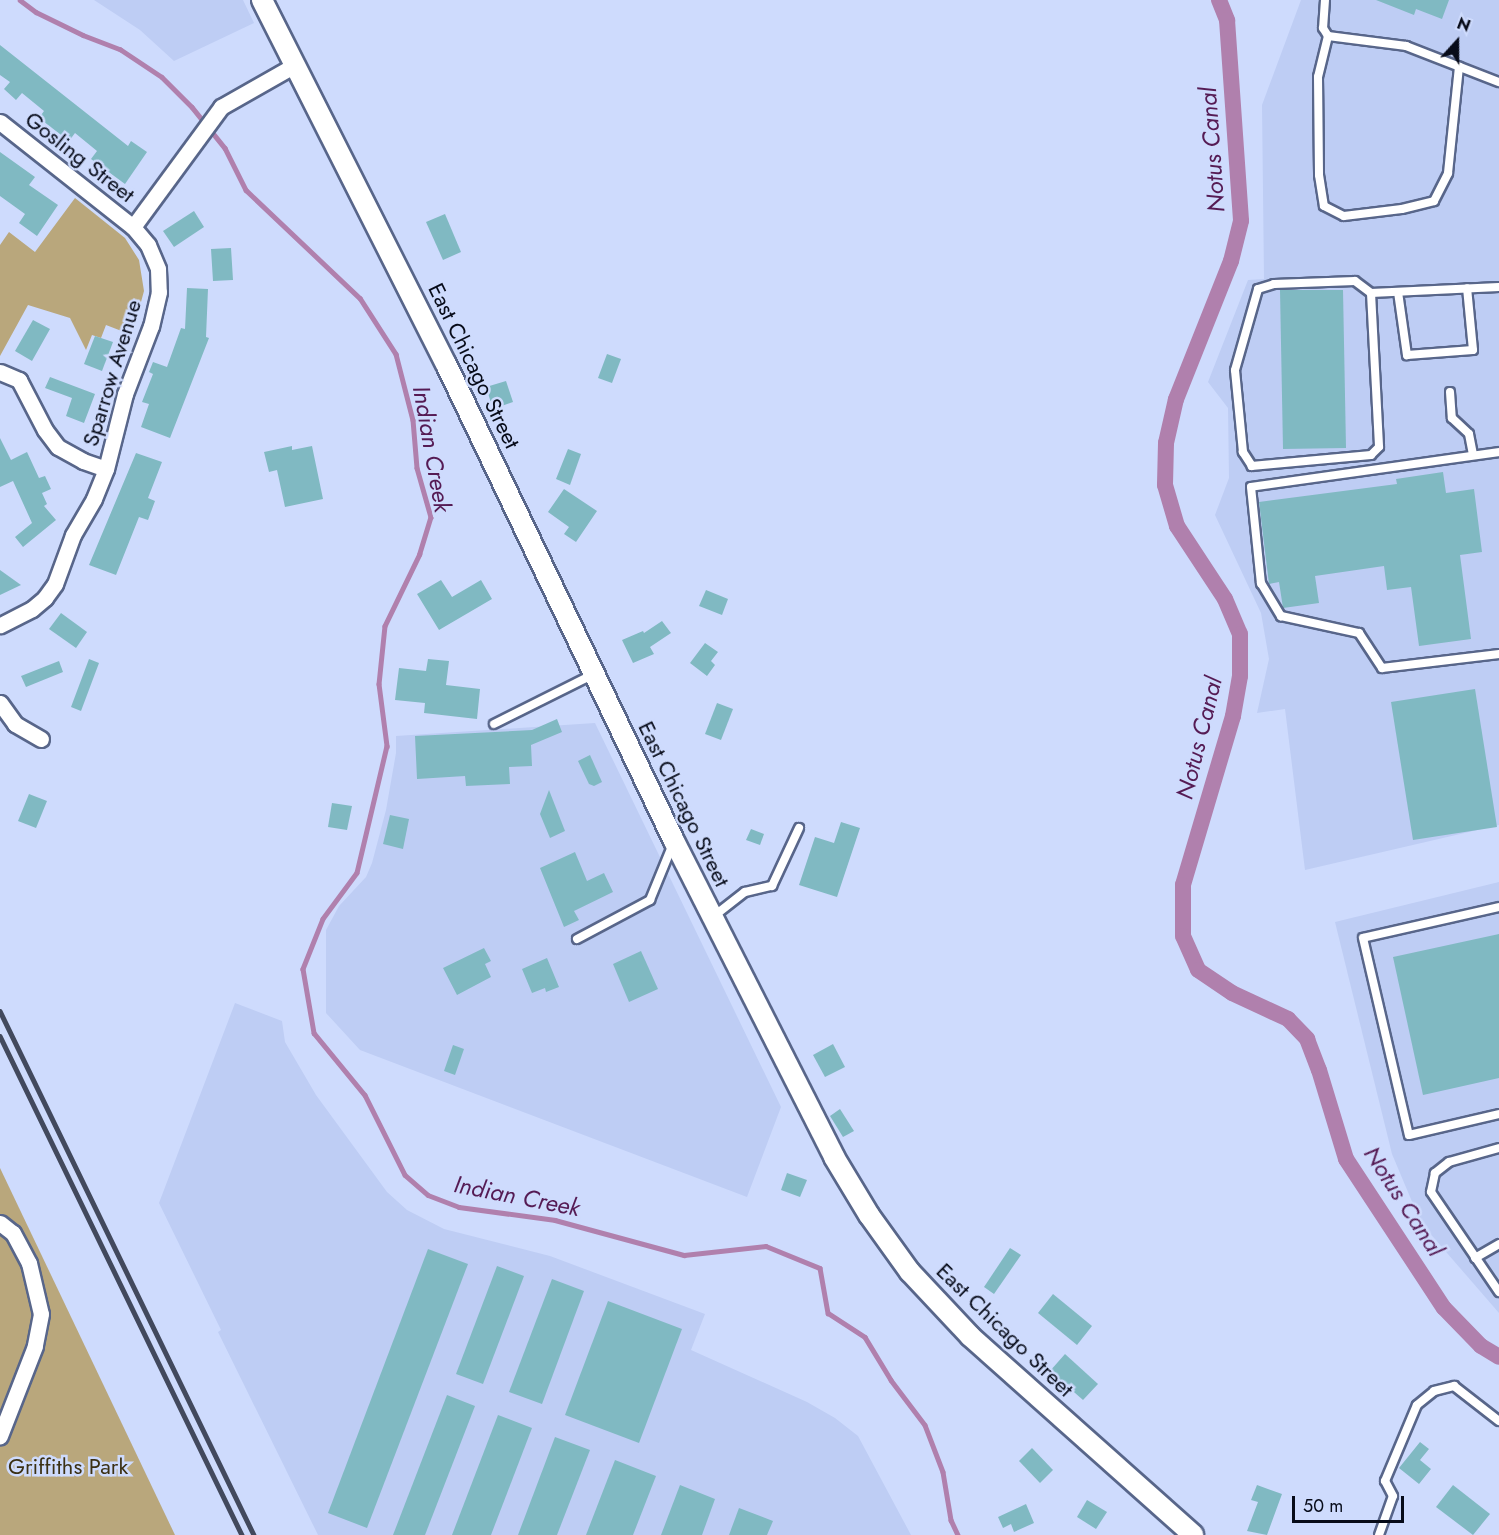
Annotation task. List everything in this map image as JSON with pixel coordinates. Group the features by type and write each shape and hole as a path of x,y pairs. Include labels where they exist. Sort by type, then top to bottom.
{"street":[{"name":"East Chicago Street","path":"262,0 430,332 674,841 834,1157 869,1215 910,1272 970,1336 1193,1535"},
{"path":"132,227 221,107 295,64"},
{"name":"Gosling Street","path":"0,122 132,227"},
{"name":"Sparrow Avenue","path":"0,625 32,609 45,598 55,584 73,535 94,499 105,469 125,394 151,326 159,292 158,269 148,245 132,227"},
{"path":"0,372 19,380 45,430 58,447 105,469"},
{"path":"0,703 15,724 41,739"},
{"path":"0,1223 13,1233 29,1263 41,1314 35,1346 0,1436"}],"lane":[{"path":"1325,0 1323,28 1328,36 1318,77 1319,175 1324,206 1344,216 1402,209 1434,201 1448,173 1459,67"},
{"path":"1328,36 1406,46 1499,82"},
{"path":"1371,293 1379,447 1371,455 1252,466 1243,452 1235,369 1258,289 1274,284 1355,281 1371,293 1499,287"},
{"path":"1398,292 1407,355 1473,350 1467,288"},
{"path":"1450,393 1452,418 1469,434 1473,455"},
{"path":"1499,452 1251,487 1261,584 1281,616 1359,633 1382,668 1499,655"},
{"path":"494,724 595,673"},
{"path":"713,917 745,892 772,886 799,828"},
{"path":"578,939 650,900 674,841"},
{"path":"1499,906 1363,938 1409,1135 1499,1113"},
{"path":"1499,1148 1449,1162 1435,1173 1431,1192 1499,1292"},
{"path":"1475,1258 1499,1244"},
{"path":"1379,1535 1393,1496 1385,1481 1417,1405 1434,1391 1454,1386 1499,1420"}],"shaded area":[{"path":"94,0 243,0 254,23 174,61 140,30"},
{"path":"1301,0 1499,0 1499,825 1305,870 1285,709 1257,713 1269,659 1261,613 1215,515 1229,478 1228,408 1208,382 1248,280 1264,279 1262,105"},
{"path":"595,723 781,1107 747,1197 360,1050 326,1013 326,930 339,906 366,877 372,863 386,810 396,753 396,736"},
{"path":"1499,882 1499,1313 1421,1223 1392,1154 1335,922"},
{"path":"235,1003 282,1021 285,1042 316,1095 387,1192 407,1210 444,1229 550,1256 705,1314 691,1350 807,1402 835,1418 858,1436 911,1535 318,1535 218,1332 221,1330 159,1203"}],"green space":[{"path":"75,198 125,238 139,260 144,291 132,335 106,325 101,338 92,335 86,350 70,318 28,305 0,356 0,245 9,232 35,252"},
{"name":"Griffiths Park","path":"0,1168 175,1535 0,1535"}],"building":[{"path":"1376,0 1449,0 1442,19 1416,9 1414,15"},
{"path":"0,45 128,146 131,141 147,152 125,184 91,159 97,151 75,133 69,141 39,118 44,111 22,93 16,100 4,89 10,82 0,75"},
{"path":"0,152 35,177 29,185 58,205 37,236 19,223 25,214 0,196"},
{"path":"194,211 204,227 174,247 163,231"},
{"path":"445,214 461,252 443,260 426,222"},
{"path":"231,248 233,280 213,281 211,249"},
{"path":"187,288 208,289 206,337 209,338 170,438 141,427 149,404 142,402 153,374 149,372 153,362 167,367 181,328 185,329"},
{"path":"1280,290 1343,290 1346,448 1283,449"},
{"path":"33,320 50,329 32,361 15,351"},
{"path":"95,336 113,342 102,371 84,364"},
{"path":"607,354 621,359 612,383 598,378"},
{"path":"50,377 95,394 84,423 66,416 72,398 45,388"},
{"path":"506,381 513,402 493,409 486,387"},
{"path":"0,438 11,460 27,452 39,478 45,476 51,489 42,493 47,504 44,506 56,520 23,547 15,537 32,523 13,481 0,487"},
{"path":"292,446 292,450 312,446 323,499 285,507 277,470 269,472 264,452"},
{"path":"568,449 581,454 570,485 556,479"},
{"path":"136,453 162,462 148,498 155,501 148,520 139,517 116,575 89,565"},
{"path":"1443,472 1446,493 1474,489 1482,552 1460,555 1471,639 1419,646 1411,587 1387,590 1384,566 1315,576 1319,603 1283,608 1279,582 1269,584 1259,502 1397,484 1396,479"},
{"path":"564,489 597,511 576,542 564,534 569,527 548,512"},
{"path":"0,570 21,585 0,595"},
{"path":"441,580 452,597 481,580 492,599 439,630 417,594"},
{"path":"706,590 728,599 722,615 699,606"},
{"path":"61,613 87,632 76,648 49,629"},
{"path":"662,621 671,633 650,647 654,654 633,663 622,640 643,631 644,633"},
{"path":"705,643 718,652 711,661 715,665 707,676 690,663"},
{"path":"89,659 99,663 81,711 71,707"},
{"path":"428,659 449,661 446,685 480,689 477,719 424,713 425,703 395,700 399,668 426,671"},
{"path":"59,661 63,672 26,687 21,676"},
{"path":"1475,689 1497,827 1413,840 1391,702"},
{"path":"717,703 733,709 721,740 705,734"},
{"path":"557,719 562,732 531,745 532,766 509,767 510,784 466,786 465,776 417,779 415,736 532,730"},
{"path":"590,755 602,782 594,786 589,784 578,761"},
{"path":"549,790 565,831 550,838 540,814"},
{"path":"29,794 47,801 36,828 18,821"},
{"path":"332,803 352,806 347,830 328,827"},
{"path":"390,815 409,819 403,849 383,844"},
{"path":"841,822 860,828 837,897 799,885 815,837 834,843"},
{"path":"751,829 764,834 760,845 746,840"},
{"path":"575,852 587,881 604,873 613,892 574,911 579,920 564,927 540,868"},
{"path":"1499,934 1499,1078 1423,1095 1393,957"},
{"path":"484,948 491,961 485,964 491,977 457,995 443,968"},
{"path":"641,951 658,989 629,1002 613,964"},
{"path":"547,958 559,987 546,992 545,988 532,993 522,969"},
{"path":"833,1044 845,1067 825,1077 813,1055"},
{"path":"453,1045 464,1049 455,1075 444,1071"},
{"path":"840,1109 854,1131 843,1137 830,1116"},
{"path":"787,1173 807,1180 800,1197 781,1190"},
{"path":"1010,1248 1021,1255 994,1294 984,1287"},
{"path":"428,1249 468,1264 367,1528 328,1513"},
{"path":"497,1266 524,1276 483,1384 456,1374"},
{"path":"552,1279 584,1291 542,1404 509,1392"},
{"path":"1053,1294 1092,1326 1077,1345 1038,1313"},
{"path":"608,1301 682,1329 639,1443 565,1415"},
{"path":"1065,1354 1098,1384 1083,1400 1050,1371"},
{"path":"447,1395 475,1406 425,1535 393,1535"},
{"path":"498,1415 532,1428 491,1535 452,1535"},
{"path":"555,1437 590,1450 557,1535 518,1535"},
{"path":"1420,1442 1429,1449 1420,1460 1431,1469 1419,1484 1399,1468"},
{"path":"1032,1448 1053,1470 1040,1483 1019,1461"},
{"path":"615,1460 656,1476 633,1535 586,1535"},
{"path":"680,1485 715,1499 702,1535 661,1535"},
{"path":"1257,1485 1282,1494 1267,1535 1247,1531 1258,1502 1251,1500"},
{"path":"1453,1485 1490,1514 1473,1535 1436,1507"},
{"path":"1087,1500 1107,1512 1096,1529 1077,1517"},
{"path":"1026,1504 1034,1523 1014,1532 1011,1524 1003,1528 998,1517"},
{"path":"739,1508 773,1521 767,1535 729,1535"}],"waterway":[{"name":"Indian Creek","path":"20,0 36,12 83,35 120,49 162,77 192,107 225,148 246,190 360,298 396,354 413,420 417,468 431,517 420,554 385,626 379,684 387,746 357,873 323,919 303,969 314,1033 365,1095 405,1175 428,1195 459,1207 555,1220 684,1255 766,1246 820,1268 828,1313 865,1337 891,1380 925,1425 943,1472 951,1520 958,1535"},
{"name":"Notus Canal","path":"1219,0 1227,20 1241,221 1231,261 1176,399 1166,443 1165,485 1177,526 1225,599 1240,634 1240,676 1233,716 1183,885 1183,936 1198,970 1232,993 1288,1019 1307,1039 1319,1070 1346,1159 1444,1308 1481,1346 1499,1357"}],"railway":[{"path":"0,1011 254,1535"},
{"path":"0,1036 242,1535"}]}
